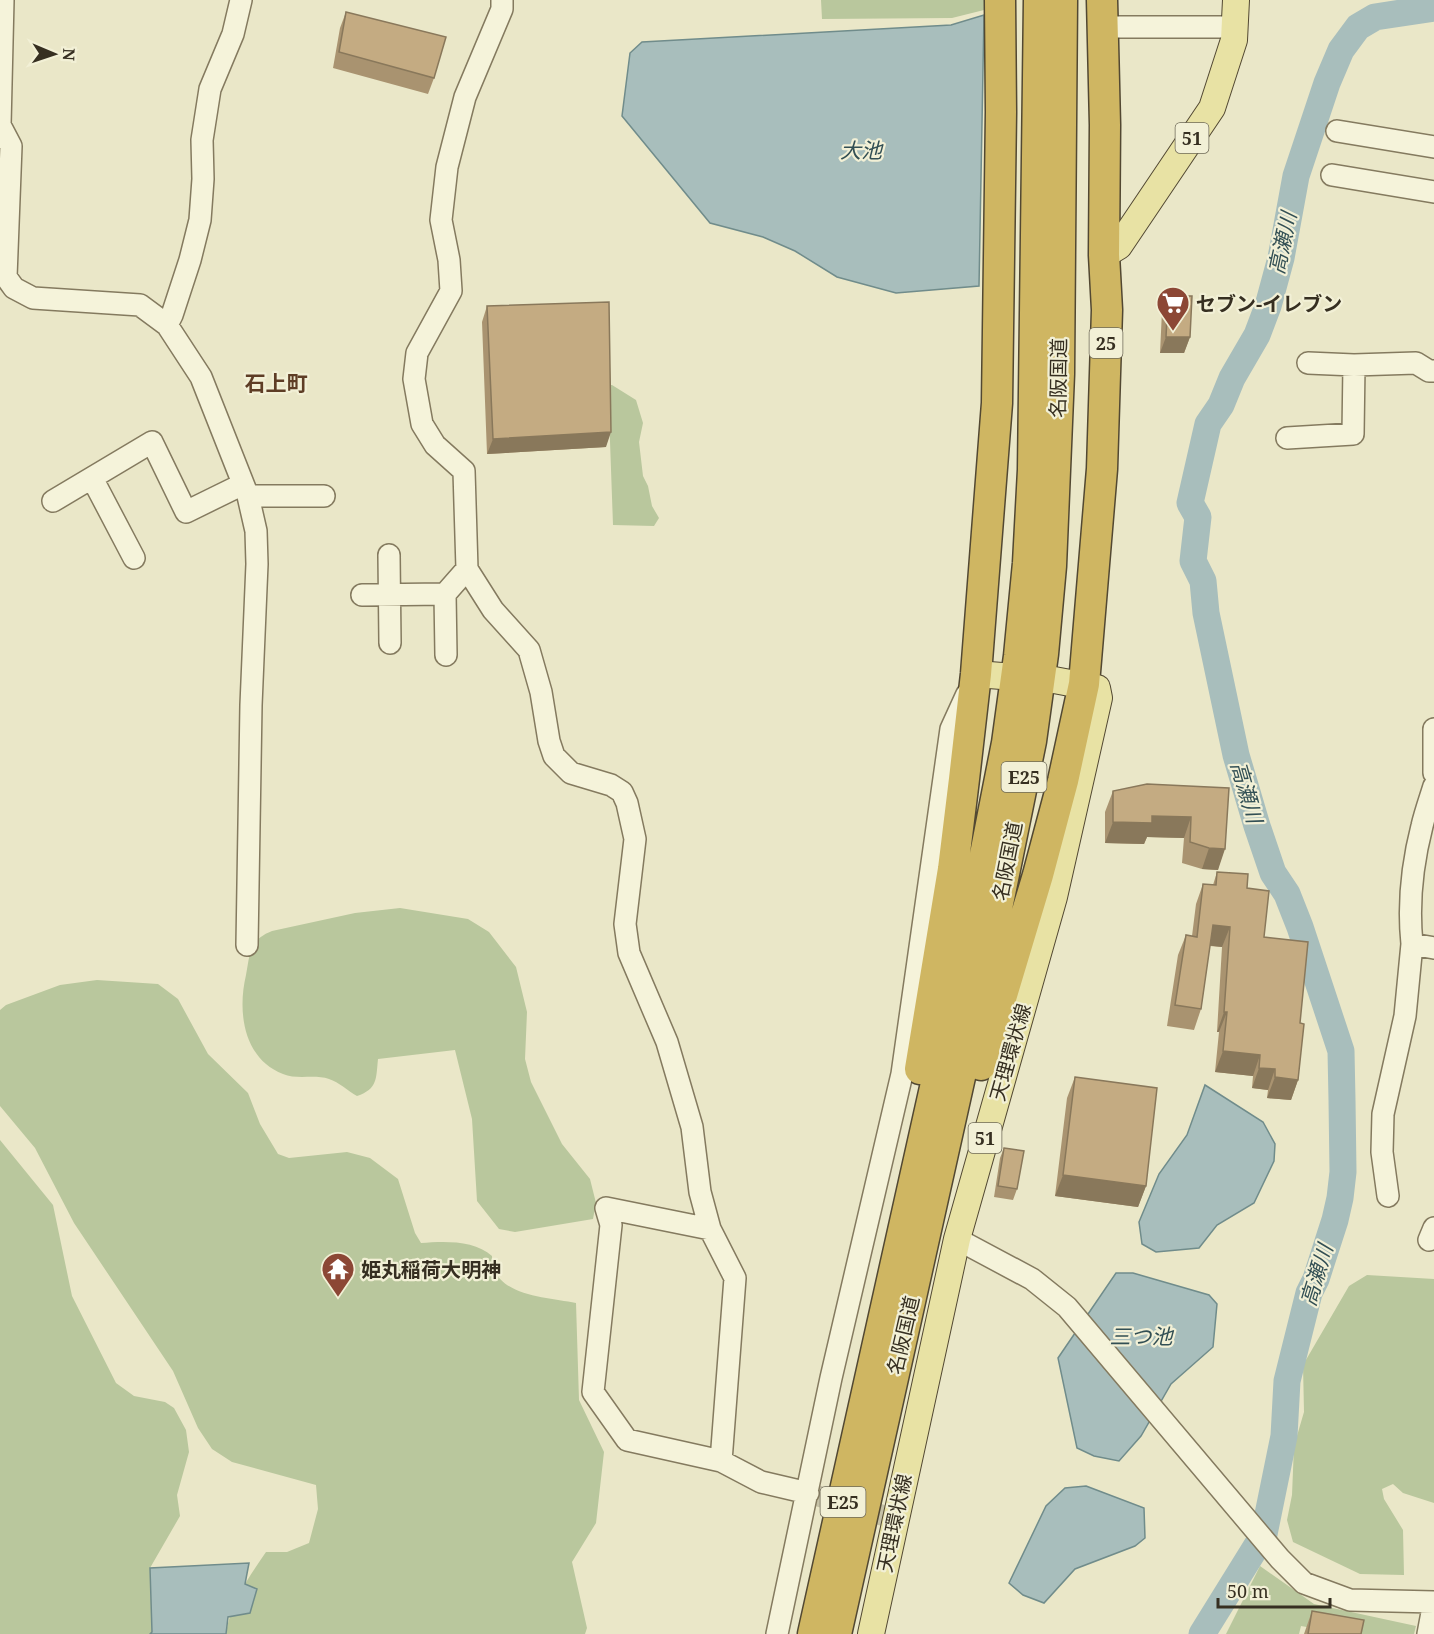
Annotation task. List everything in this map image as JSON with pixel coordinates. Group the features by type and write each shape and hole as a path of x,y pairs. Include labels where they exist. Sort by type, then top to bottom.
{"highway":[{"path":"989,675 1002,112 1000,0"},
{"name":"名阪国道","path":"813,1634 970,931 1006,743 1019,656 1028,563 1034,458 1039,0"},
{"name":"名阪国道","path":"836,1634 992,933 1031,741 1043,654 1051,566 1059,374 1062,0"},
{"name":"25","path":"1084,684 1102,469 1107,310 1104,255 1105,125 1102,14"},
{"name":"E25","path":"872,1371 953,868 989,675"},
{"name":"E25","path":"858,1538 890,1424 953,1155 1038,874 1063,781 1084,684"}],"main road":[{"name":"51","path":"1104,255 1119,246 1212,108 1234,40 1236,0"},
{"path":"1054,680 1084,684"},
{"name":"天理環状線","path":"871,1634 957,1239 1051,909 1065,850 1099,698 1096,688 1084,684"}],"street":[{"path":"3,0 0,125 11,146 3,278 14,288 33,298 140,305 166,325 201,377 245,490 256,531 257,564 250,705 247,945"},
{"path":"166,325 172,315 190,260 200,220 203,179 201,140 210,89 233,34 241,0"},
{"path":"502,0 502,9 465,97 447,167 441,220 449,260 451,291 417,352 414,379 422,424 435,445 464,471 467,570 493,610 529,650 541,692 549,741 554,756 571,773 612,785 622,792 627,803 635,839 624,924 629,953 667,1042 692,1127 699,1192 710,1229 735,1278 721,1461"},
{"path":"1102,14 1235,27"},
{"path":"1337,131 1434,147"},
{"path":"1332,175 1434,192"},
{"path":"1308,363 1354,365 1416,363 1429,371 1434,371"},
{"path":"1287,438 1353,434 1354,365"},
{"path":"53,501 152,442 186,512 245,490 324,496"},
{"path":"92,478 134,558"},
{"path":"389,555 390,643"},
{"path":"446,655 446,594 467,570"},
{"path":"362,595 446,594"},
{"path":"777,1634 831,1378 902,1074 951,729 989,675"},
{"path":"1434,729 1434,773"},
{"path":"1388,1196 1382,1152 1383,1113 1405,1016 1412,944 1410,899 1415,855 1434,786"},
{"path":"1412,944 1434,948"},
{"path":"710,1229 606,1208 611,1225 592,1392 627,1440 721,1461 761,1482 808,1493"},
{"path":"957,1239 1032,1279 1067,1307 1165,1421 1244,1518 1304,1583 1350,1600 1434,1602 1428,1634"}],"green space":[{"path":"821,0 987,0 988,9 952,18 822,19"},
{"path":"608,385 612,385 636,400 643,423 639,442 643,476 648,486 652,506 659,518 654,526 613,525"},
{"path":"400,908 468,919 489,932 516,967 527,1012 525,1059 531,1082 562,1144 590,1179 596,1203 593,1219 515,1232 499,1229 477,1201 472,1119 455,1050 378,1059 375,1082 369,1090 357,1096 329,1079 283,1074 260,1058 252,1046 243,1019 243,990 250,954 259,939 272,931 355,913"},
{"path":"97,980 158,984 178,999 208,1054 248,1093 260,1124 278,1154 289,1158 347,1152 370,1158 398,1179 415,1233 421,1243 449,1242 477,1247 492,1256 494,1269 500,1279 510,1287 536,1296 576,1303 579,1400 604,1452 596,1523 572,1562 587,1628 585,1634 226,1634 236,1601 266,1552 287,1552 309,1543 318,1509 316,1485 232,1462 212,1449 198,1428 173,1371 74,1223 35,1148 0,1106 0,1010 6,1005 60,985"},
{"path":"0,1140 53,1205 72,1296 116,1383 134,1396 165,1402 174,1408 186,1430 189,1452 177,1495 180,1516 150,1568 152,1632 150,1634 0,1634"},
{"path":"1367,1275 1434,1279 1434,1503 1403,1493 1393,1484 1382,1489 1384,1499 1403,1530 1404,1575 1360,1574 1293,1542 1287,1520 1292,1495 1294,1446 1304,1412 1303,1365 1349,1286"},
{"path":"1260,1566 1314,1604 1416,1626 1414,1634 1346,1634 1301,1626 1299,1634 1226,1634"}],"water":[{"name":"大池","path":"984,15 979,286 896,293 837,277 795,251 763,237 710,223 622,116 630,53 642,42 951,25"},
{"path":"1205,1085 1263,1122 1275,1144 1274,1161 1254,1203 1217,1225 1199,1248 1156,1252 1142,1244 1139,1222 1159,1174 1187,1135"},
{"name":"三つ池","path":"1116,1273 1133,1273 1209,1295 1217,1304 1213,1347 1171,1384 1141,1436 1119,1461 1094,1456 1077,1448 1058,1358"},
{"path":"1086,1486 1144,1508 1145,1538 1135,1546 1075,1569 1044,1603 1023,1595 1009,1583 1046,1506 1065,1488"},
{"path":"249,1563 245,1584 257,1589 250,1613 228,1617 226,1634 150,1634 152,1632 150,1568"}],"building":[{"path":"346,12 446,37 434,78 339,52"},
{"path":"1168,296 1192,296 1190,337 1166,337"},
{"path":"609,302 611,432 493,439 487,306"},
{"path":"1147,784 1229,788 1225,849 1209,848 1190,842 1191,817 1152,816 1152,823 1113,822 1113,791"},
{"path":"1217,872 1248,874 1247,888 1269,891 1264,937 1308,942 1300,1023 1304,1024 1298,1080 1275,1077 1275,1069 1259,1068 1260,1055 1223,1051 1230,927 1213,925 1201,1009 1175,1005 1186,935 1197,937 1203,884 1216,885"},
{"path":"1075,1077 1157,1088 1146,1186 1063,1175"},
{"path":"1004,1148 1024,1151 1017,1189 998,1186"},
{"path":"1312,1611 1364,1620 1361,1634 1308,1634"}],"waterway":[{"name":"高瀬川","path":"1202,1634 1264,1534 1284,1436 1287,1381 1309,1293 1316,1279 1335,1220 1343,1172 1341,1051 1300,927 1287,894 1273,873 1236,755 1206,613 1203,581 1193,561 1198,517 1190,503 1208,424 1221,405 1232,378 1257,335 1268,306 1281,258 1296,176 1327,83 1341,50 1358,27 1375,17 1434,8"}],"tunnel":[{"path":"808,1493 895,1519"}],"place":[{"name":"セブン-イレブン","path":"1173,332"},
{"name":"姫丸稲荷大明神","path":"338,1298"}],"district":[{"name":"石上町","path":"276,383"}]}
